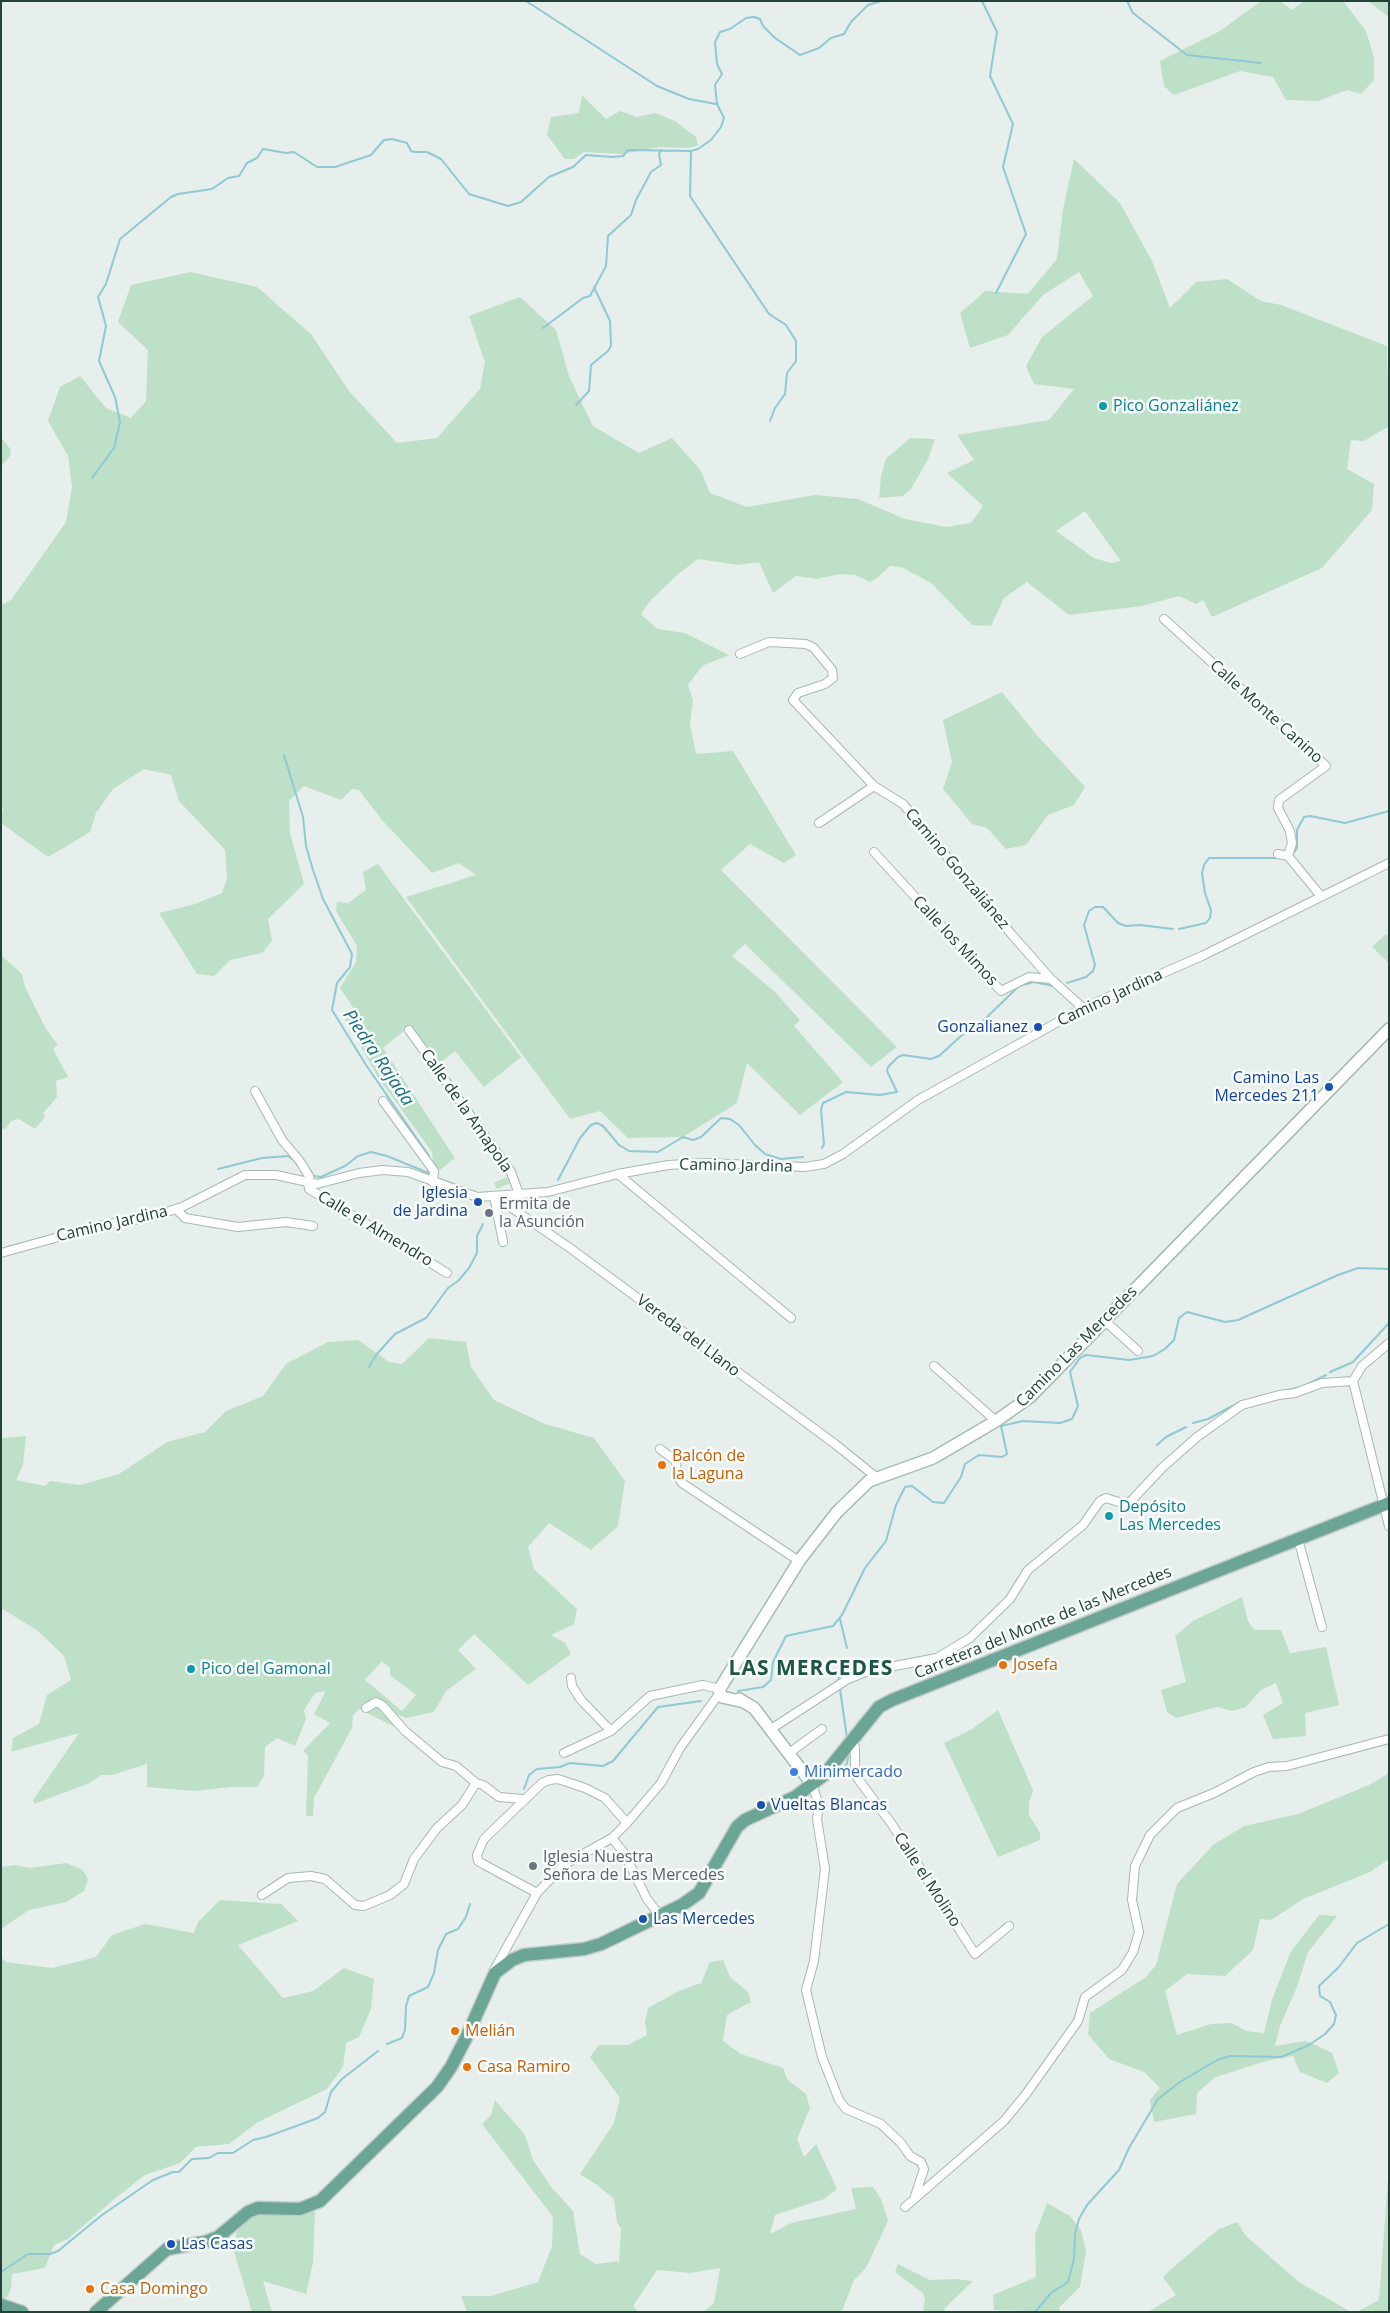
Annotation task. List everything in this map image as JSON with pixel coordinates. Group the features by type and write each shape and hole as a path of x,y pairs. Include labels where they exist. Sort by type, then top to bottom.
{"main road":[{"name":"Camino Las Mercedes","path":"724,1692 727,1676 741,1658 799,1561 836,1512 876,1477 933,1458 996,1421 1030,1397 1389,1029"},
{"name":"Carretera del Monte de las Mercedes","path":"96,2312 167,2250 215,2248 224,2242 235,2223 248,2212 258,2208 300,2209 312,2206 348,2176 437,2087 451,2067 466,2038 492,1978 512,1960 524,1955 584,1949 601,1944 660,1916 699,1894 732,1835 745,1820 790,1799 828,1772 867,1719 879,1707 892,1700 1387,1504"},
{"path":"724,1692 753,1707 812,1784"},
{"path":"1,2305 22,2312"}],"street":[{"name":"Calle Monte Canino","path":"1164,620 1326,766 1279,800 1278,808 1290,831 1292,842 1288,856"},
{"name":"Camino Gonzaliánez","path":"740,654 769,642 806,644 814,648 832,670 834,678 826,684 798,693 793,700 874,786 903,804 1051,979 1084,1008"},
{"path":"819,823 874,786"},
{"name":"Calle los Mimos","path":"874,852 1001,991 1029,977 1051,979"},
{"path":"1278,854 1288,856 1320,895"},
{"name":"Camino Jardina","path":"1,1253 98,1226 151,1217 176,1209 245,1175 276,1175 317,1184 359,1173 383,1170 408,1172 471,1196 497,1196 548,1192 618,1174 668,1165 705,1163 765,1167 804,1167 824,1164 843,1154 918,1100 1084,1008 1202,956 1320,895 1389,863"},
{"name":"Calle de la Amapola","path":"409,1030 511,1172 519,1194"},
{"path":"255,1091 282,1140 299,1160 309,1176 309,1182"},
{"path":"383,1101 434,1171 433,1182"},
{"path":"618,1174 791,1318"},
{"name":"Calle el Almendro","path":"309,1182 309,1188 447,1273"},
{"path":"497,1196 502,1242"},
{"name":"Vereda del Llano","path":"497,1196 835,1444 876,1477"},
{"path":"176,1209 185,1218 238,1227 286,1222 313,1226"},
{"path":"1105,1321 1138,1351"},
{"path":"1389,1342 1362,1366 1353,1381 1387,1504 1389,1526"},
{"path":"934,1366 996,1421"},
{"path":"771,1729 848,1679 868,1671 937,1658 970,1638 1010,1600 1028,1570 1083,1525 1100,1501 1106,1498 1125,1504 1131,1502 1162,1468 1192,1441 1242,1405 1278,1394 1295,1394 1322,1384 1353,1381"},
{"path":"660,1449 676,1461 677,1475 682,1483 799,1561"},
{"path":"1298,1539 1322,1628"},
{"path":"571,1678 572,1686 581,1700 611,1731"},
{"path":"492,1978 496,1964 538,1893 565,1864 612,1838 627,1822 661,1784 680,1748 724,1692 703,1685 650,1696 611,1731 564,1753"},
{"path":"366,1708 376,1702 382,1705 405,1730 442,1762 456,1766 476,1783 483,1785 499,1797 523,1799"},
{"path":"789,1753 822,1729"},
{"path":"905,2207 915,2196 990,2135 1004,2121 1026,2094 1078,2020 1085,1997 1122,1970 1132,1952 1139,1932 1132,1900 1135,1866 1150,1836 1176,1808 1214,1793 1254,1772 1269,1767 1287,1766 1389,1738"},
{"name":"Calle el Molino","path":"852,1741 855,1747 855,1774 891,1823 975,1954 1009,1926"},
{"path":"538,1893 482,1864 478,1861 477,1856 484,1839 512,1813 523,1799 549,1780 568,1781 605,1798 627,1822"},
{"path":"262,1894 288,1878 310,1876 326,1879 355,1905 364,1906 390,1895 404,1884 414,1859 437,1828 462,1805 476,1783"},
{"path":"812,1784 819,1805 816,1820 825,1869 814,1961 806,1990 822,2057 839,2100 846,2109 881,2124 901,2143 910,2156 921,2162 924,2169 915,2196"},
{"path":"612,1838 624,1854 647,1899 660,1916"}],"green space":[{"path":"1261,1 1280,1 1292,10 1304,1 1343,1 1366,31 1374,58 1374,80 1361,94 1347,90 1318,101 1286,100 1273,77 1240,71 1174,95 1164,86 1160,61 1220,31"},
{"path":"1368,1 1389,1 1389,17"},
{"path":"582,95 606,119 620,111 637,117 655,113 675,121 696,137 698,146 688,148 659,147 622,154 584,152 574,159 565,159 547,135 551,117 579,113"},
{"path":"1074,159 1120,203 1152,261 1170,308 1196,282 1227,279 1261,301 1281,305 1387,346 1389,426 1364,441 1351,440 1347,469 1374,484 1372,510 1322,568 1212,617 1203,600 1196,604 1179,596 1142,606 1069,615 1027,582 1004,598 991,626 972,625 931,583 901,567 890,566 870,582 856,575 840,574 817,579 796,576 773,593 759,562 738,565 698,559 677,575 649,602 641,614 657,629 685,633 729,655 702,666 688,685 693,700 690,723 696,754 733,751 796,855 784,863 750,844 721,870 897,1047 871,1067 745,944 732,956 774,991 800,1020 794,1026 843,1082 800,1115 747,1063 737,1103 683,1137 628,1138 600,1111 570,1119 406,897 476,875 459,863 432,873 381,819 359,790 352,789 341,800 304,786 289,801 290,833 304,884 268,919 272,941 262,953 230,960 214,976 197,974 159,913 195,904 222,893 227,878 225,850 179,801 171,775 144,769 113,789 96,813 90,832 48,857 1,823 3,807 1,807 1,605 11,600 66,522 72,487 68,456 48,421 60,387 80,376 106,408 131,418 146,401 148,350 118,322 131,285 191,272 257,287 311,334 349,391 397,443 437,438 480,389 485,362 469,316 520,297 556,330 569,376 593,426 639,453 672,438 701,471 710,493 747,507 815,495 858,499 905,519 947,527 971,523 983,506 947,473 974,460 957,435 1049,420 1074,389 1034,384 1026,366 1042,337 1093,296 1079,272 1043,295 1008,335 970,348 960,313 985,291 1028,294 1057,259 1063,209","holes":["1085,511 1120,560 1111,563 1094,558 1056,531"]},
{"path":"1,437 11,450 10,456 1,466"},
{"path":"910,438 935,439 928,459 911,489 903,496 879,498 881,476 886,459"},
{"path":"1002,692 1035,733 1085,787 1074,805 1048,815 1026,845 1006,849 987,828 972,824 943,789 952,762 943,720"},
{"path":"378,864 521,1057 484,1087 455,1051 437,1065 410,1026 383,1048 455,1158 440,1170 433,1162 432,1152 378,1077 343,1016 353,1007 340,988 356,962 357,946 336,911 337,902 348,903 366,890 363,872"},
{"path":"1386,934 1389,937 1389,963 1372,947"},
{"path":"1,955 22,974 25,987 46,1029 58,1045 53,1049 68,1077 56,1081 57,1097 43,1113 45,1117 35,1129 19,1119 11,1121 6,1129 1,1128"},
{"path":"507,1177 510,1183 497,1189 494,1183"},
{"path":"429,1338 466,1342 471,1367 494,1400 545,1424 594,1438 625,1481 618,1526 591,1550 549,1523 528,1547 534,1569 577,1609 574,1624 551,1635 565,1643 571,1654 528,1685 474,1634 458,1650 476,1669 446,1691 434,1712 406,1718 399,1715 395,1727 359,1709 353,1715 352,1728 314,1798 313,1816 306,1816 308,1755 303,1751 330,1723 314,1714 326,1691 315,1693 304,1710 306,1719 295,1746 277,1738 265,1747 264,1776 257,1787 231,1787 195,1791 147,1787 147,1764 112,1775 101,1775 90,1783 34,1804 33,1800 79,1733 11,1752 13,1738 39,1724 47,1695 71,1680 64,1656 38,1631 1,1608 1,1438 26,1436 23,1465 16,1480 45,1486 50,1481 80,1485 119,1474 167,1442 205,1432 226,1411 263,1396 286,1364 328,1342 358,1340 389,1362 402,1364","holes":["382,1661 390,1668 390,1675 416,1695 402,1711 365,1680"]},
{"path":"1242,1597 1248,1621 1254,1630 1281,1630 1290,1653 1326,1647 1339,1705 1305,1713 1306,1736 1273,1739 1263,1715 1283,1703 1276,1683 1261,1690 1246,1707 1233,1711 1217,1707 1176,1718 1167,1712 1161,1690 1186,1682 1175,1636 1193,1621"},
{"path":"998,1710 1033,1790 1029,1803 1029,1815 1040,1833 1040,1840 998,1857 944,1743 972,1729"},
{"path":"1389,1773 1389,1859 1370,1872 1303,1899 1271,1920 1260,1919 1253,1950 1225,1976 1187,1974 1165,1991 1177,2035 1211,2024 1232,2023 1246,2031 1264,2033 1272,2000 1290,1953 1319,1915 1337,1916 1308,1952 1297,1987 1280,2026 1275,2046 1305,2041 1318,2046 1332,2053 1339,2073 1327,2083 1300,2072 1293,2056 1266,2061 1216,2077 1197,2093 1196,2114 1154,2122 1150,2100 1160,2088 1144,2072 1109,2059 1088,2034 1090,2013 1146,1977 1156,1965 1177,1884 1213,1845 1244,1826 1298,1814 1369,1785"},
{"path":"66,1863 83,1870 88,1879 84,1891 66,1902 29,1910 1,1929 1,1867 15,1865 31,1868"},
{"path":"220,1900 281,1904 298,1921 238,1945 283,1998 313,1991 344,1968 374,1979 371,2009 359,2037 346,2043 343,2067 327,2089 258,2122 229,2144 196,2147 180,2163 145,2175 68,2239 54,2245 45,2268 12,2274 11,2288 1,2312 1,1957 6,1962 52,1968 96,1957 112,1935 145,1924 194,1933 198,1922"},
{"path":"723,1960 730,1977 748,1992 751,2002 727,2015 723,2041 741,2054 783,2068 787,2079 806,2094 810,2108 797,2139 804,2157 816,2144 837,2189 824,2199 775,2215 770,2234 791,2223 856,2209 851,2188 873,2187 881,2199 888,2221 866,2268 854,2280 842,2311 704,2312 714,2303 720,2268 690,2273 657,2270 633,2306 639,2312 467,2312 461,2296 491,2296 538,2282 552,2246 553,2217 482,2124 491,2115 495,2100 525,2135 533,2160 552,2188 573,2211 580,2254 596,2264 619,2261 621,2229 617,2222 614,2199 580,2174 614,2123 620,2098 590,2057 599,2045 628,2045 647,2035 645,2022 648,2008 681,1990 701,1983 710,1962"},
{"path":"1389,2166 1389,2312 1356,2312 1379,2300"},
{"path":"1047,2203 1070,2216 1081,2230 1086,2251 1080,2287 1059,2308 1061,2312 994,2310 993,2295 1036,2277 1035,2235"},
{"path":"315,2212 313,2263 306,2294 263,2281 272,2312 252,2312 233,2248 237,2232 247,2219 266,2214"},
{"path":"1237,2222 1246,2236 1299,2282 1351,2312 1148,2312 1176,2295 1163,2277 1219,2229"},
{"path":"898,2264 930,2280 956,2279 973,2281 944,2309 946,2312 923,2312 925,2300 923,2293 895,2272"}],"waterway":[{"path":"526,1 657,86 689,99 716,104"},
{"path":"92,478 114,448 120,422 115,397 99,361 106,326 98,297 106,284 120,239 171,197 178,194 212,189 228,178 239,176 247,163 257,158 263,149 286,153 294,152 317,167 335,167 371,155 384,140 392,139 407,143 411,151 427,152 441,159 469,194 508,206 521,202 549,177 573,167 586,155 623,156 628,150 691,151 698,149 711,140 721,127 724,118 717,104 715,85 722,74 717,64 715,42 720,32 730,29 746,18 754,17 760,19 763,26 775,38 800,55 819,48 831,38 844,34 851,22 868,5 881,1"},
{"path":"982,1 997,32 990,76 1013,124 1003,167 1026,234 996,293"},
{"path":"1127,1 1133,13 1187,55 1261,63"},
{"path":"543,328 583,298 590,296 606,266 608,236 631,215 636,200 651,172 661,165 659,154 661,150"},
{"path":"691,151 690,196 769,314 786,325 796,341 796,361 787,373 785,394 775,408 770,421"},
{"path":"576,405 589,391 591,365 608,351 611,346 610,321 594,287"},
{"name":"Piedra Rajada","path":"284,755 303,817 306,846 313,870 323,899 352,954 350,967 337,983 332,1010 366,1065 429,1156 429,1160"},
{"path":"1293,854 1297,848 1297,830 1304,817 1310,816 1345,823 1389,811"},
{"path":"1179,929 1206,923 1210,918 1211,910 1205,893 1202,873 1204,865 1209,858 1279,858"},
{"path":"1067,983 1086,977 1093,971 1095,965 1084,925 1089,911 1095,907 1103,907 1118,923 1126,926 1140,925 1173,929"},
{"path":"822,1148 824,1144 821,1110 823,1103 846,1092 880,1095 897,1092 887,1071 888,1067 898,1057 903,1055 931,1059 939,1056 961,1036 983,1021 1019,986 1034,982 1053,986"},
{"path":"558,1180 580,1138 591,1125 597,1123 603,1126 619,1145 629,1151 658,1152 683,1137 693,1140 701,1137 721,1118 730,1119 739,1125 765,1154 781,1159 803,1157"},
{"path":"314,1176 321,1177 345,1166 358,1156 371,1152 387,1156 431,1174"},
{"path":"218,1169 262,1158 288,1156 295,1161 305,1175"},
{"path":"440,1179 466,1189"},
{"path":"369,1367 376,1355 395,1334 426,1318 448,1288 458,1281 469,1268 477,1253 477,1236 483,1224"},
{"path":"738,1691 763,1687 771,1680 773,1662 786,1636 833,1626 842,1615 865,1568 886,1541 896,1505 905,1487 912,1486 933,1502 944,1503 961,1477 965,1464 979,1455 1002,1457 1007,1454 1001,1426 1023,1421 1060,1423 1072,1419 1078,1406 1070,1372 1080,1358 1086,1355 1129,1360 1153,1356 1165,1349 1174,1340 1179,1318 1187,1312 1225,1322 1238,1320 1338,1275 1358,1268 1389,1269"},
{"path":"1330,1372 1353,1362 1389,1323"},
{"path":"1245,1401 1304,1386 1326,1375"},
{"path":"1193,1423 1208,1419 1240,1402"},
{"path":"1157,1445 1166,1437 1186,1427"},
{"path":"840,1619 847,1648"},
{"path":"838,1680 842,1670"},
{"path":"840,1689 847,1738"},
{"path":"524,1789 529,1775 537,1769 560,1767 570,1763 603,1766 613,1761 658,1707 701,1701"},
{"path":"839,1778 847,1763 849,1753"},
{"path":"387,2044 402,2038 405,2030 406,2006 409,1996 428,1987 434,1973 438,1950 446,1934 458,1929 466,1917 470,1904"},
{"path":"1035,2312 1051,2293 1068,2282 1074,2259 1075,2234 1079,2219 1087,2205 1119,2170 1129,2148 1158,2099 1180,2082 1217,2060 1230,2056 1281,2057 1309,2045 1325,2034 1334,2024 1336,2015 1330,2002 1320,1996 1319,1986 1338,1968 1357,1943 1389,1924"},
{"path":"1,2272 28,2254 50,2254 58,2251 102,2215 153,2180 173,2172 179,2172 192,2159 209,2158 218,2153 233,2153 253,2140 318,2118 325,2112 331,2092 342,2079 378,2051"}],"place":[{"name":"Pico Gonzaliánez","path":"1103,406"},
{"name":"Gonzalianez","path":"1038,1027"},
{"name":"Camino Las Mercedes 211","path":"1329,1087"},
{"name":"Iglesia de Jardina","path":"478,1202"},
{"name":"Ermita de la Asunción","path":"489,1213"},
{"name":"Balcón de la Laguna","path":"662,1465"},
{"name":"Depósito Las Mercedes","path":"1109,1516"},
{"name":"Josefa","path":"1003,1665"},
{"name":"Pico del Gamonal","path":"191,1669"},
{"name":"Minimercado","path":"794,1772"},
{"name":"Vueltas Blancas","path":"761,1805"},
{"name":"Iglesia Nuestra Señora de Las Mercedes","path":"533,1866"},
{"name":"Las Mercedes","path":"643,1919"},
{"name":"Melián","path":"455,2031"},
{"name":"Casa Ramiro","path":"467,2067"},
{"name":"Las Casas","path":"171,2244"},
{"name":"Casa Domingo","path":"90,2289"}],"district":[{"name":"LAS MERCEDES","path":"811,1669"}]}
